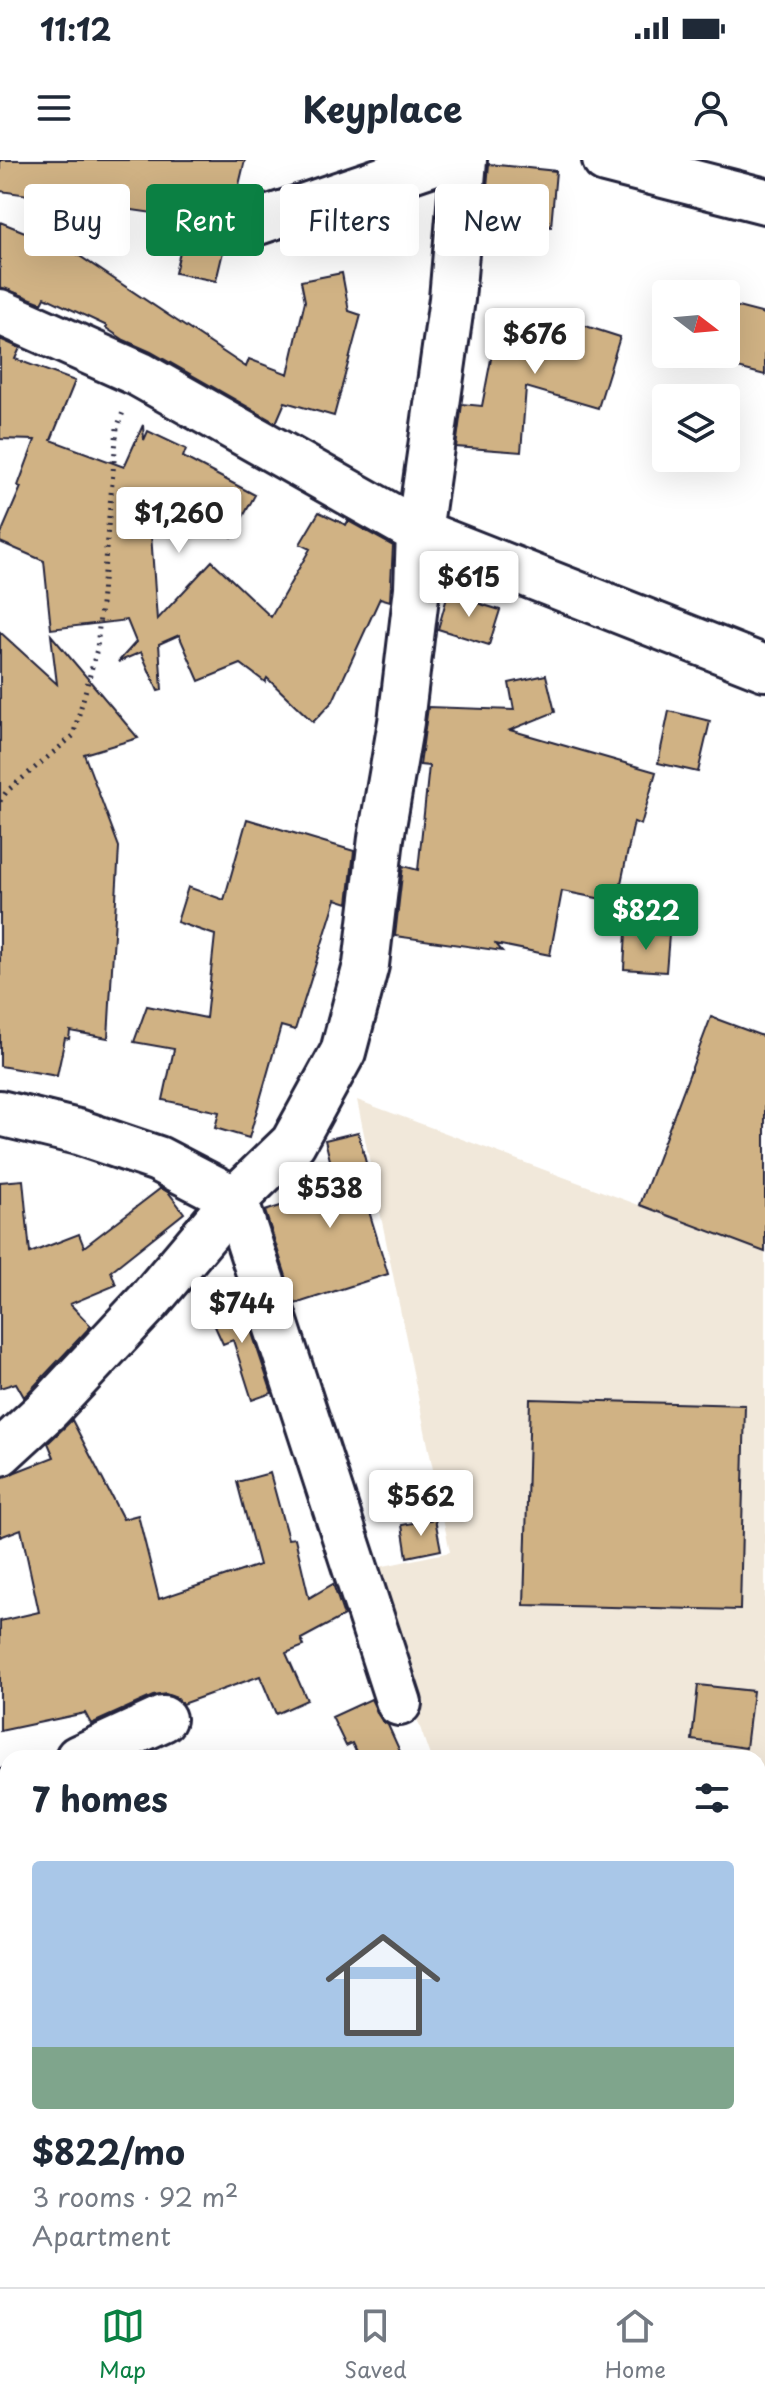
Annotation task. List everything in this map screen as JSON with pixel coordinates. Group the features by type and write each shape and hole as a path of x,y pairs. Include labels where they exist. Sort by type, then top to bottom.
{"street":[{"path":"264,220 441,160"},
{"path":"0,1453 49,1408 148,1302 235,1199 293,1143 343,1052 366,965 381,838 401,722 417,588 419,532 452,299 464,160"},
{"path":"605,160 765,201"},
{"path":"0,312 139,374 419,532 765,668"},
{"path":"0,1113 78,1132 158,1159 235,1199 399,1703"},
{"path":"95,1750 163,1719"}],"path":[{"path":"0,801 7,791 73,736 97,649 117,428 139,374"}],"shaded area":[{"path":"357,1100 765,1252 765,1750 428,1750 365,1570 450,1552"}],"building":[{"path":"0,160 245,160 239,184 146,184 146,212 130,210 130,184 24,184 24,194 0,191"},
{"path":"489,164 556,171 551,227 549,184 487,184"},
{"path":"0,222 24,232 24,256 80,256 246,367 249,359 288,374 305,301 301,281 342,273 349,311 361,315 334,416 285,402 276,423 151,352 124,340 107,326 45,297 42,303 0,287"},
{"path":"179,256 222,256 216,281 175,273"},
{"path":"740,308 765,314 765,375 738,368"},
{"path":"500,312 566,324 567,320 620,337 598,408 526,387 521,452 456,447 462,404 482,406"},
{"path":"0,339 20,348 15,359 75,381 51,440 124,467 143,425 144,440 148,431 186,449 183,457 255,495 232,537 148,490 157,620 212,561 271,617 310,549 300,544 319,512 346,525 348,521 393,546 390,601 380,598 333,701 313,722 267,678 265,682 241,664 199,681 179,635 159,644 162,690 158,691 141,652 118,662 136,642 127,620 51,629 44,561 0,542 35,440 0,439"},
{"path":"448,594 500,610 489,645 438,629"},
{"path":"0,632 57,684 51,635 138,738 84,754 119,847 108,1038 70,1031 69,1039 65,1038 57,1076 0,1066"},
{"path":"546,675 555,712 510,730 656,772 641,825 634,822 617,902 562,891 550,955 496,944 502,951 395,936 403,866 418,870 429,766 420,765 428,707 514,710 509,683"},
{"path":"669,711 710,721 698,772 658,763"},
{"path":"247,819 354,851 348,903 336,899 295,1030 281,1026 249,1138 215,1128 219,1112 163,1100 174,1049 134,1042 147,1006 206,1018 215,935 177,922 188,887 224,900"},
{"path":"626,932 669,935 666,972 624,969"},
{"path":"711,1017 765,1037 765,1252 640,1205"},
{"path":"358,1132 372,1186 362,1188 388,1274 295,1304 265,1211 337,1188 325,1140"},
{"path":"23,1180 30,1253 79,1234 84,1247 161,1188 169,1193 184,1213 111,1271 116,1285 70,1304 91,1326 24,1397 16,1383 0,1388 0,1182"},
{"path":"240,1297 272,1393 252,1400 233,1340 223,1344 208,1311"},
{"path":"530,1399 745,1405 740,1610 524,1605"},
{"path":"72,1420 123,1519 138,1515 159,1599 259,1565 237,1482 270,1473 288,1539 295,1538 309,1598 333,1584 344,1616 301,1639 304,1646 286,1653 307,1700 276,1714 260,1676 182,1704 177,1698 166,1694 153,1696 91,1724 85,1713 0,1731 0,1621 39,1612 21,1529 0,1537 0,1478 54,1457 48,1443"},
{"path":"435,1519 441,1550 407,1557 402,1525"},
{"path":"698,1685 753,1691 746,1748 692,1740"},
{"path":"371,1699 399,1750 355,1750 352,1743 346,1746 332,1717"}]}
